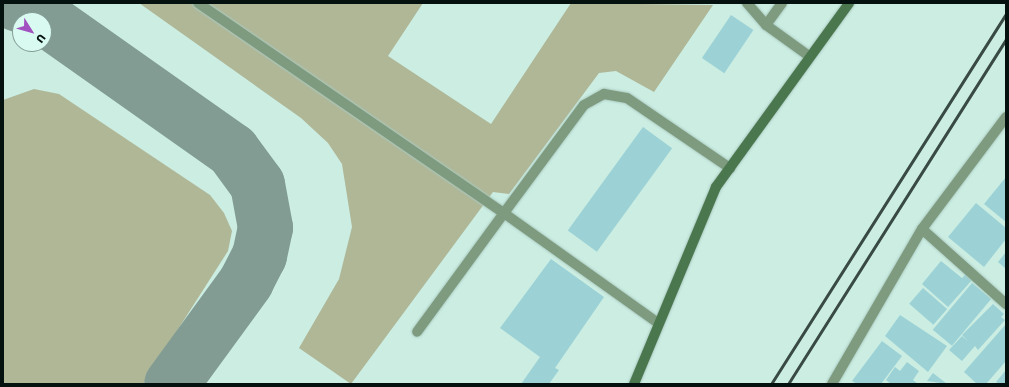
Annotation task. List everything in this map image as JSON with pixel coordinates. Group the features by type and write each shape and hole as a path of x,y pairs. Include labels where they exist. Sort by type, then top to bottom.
{"street":[{"path":"198,3 504,213 658,323"},
{"path":"747,3 766,25 809,56"},
{"path":"766,25 782,3"},
{"path":"634,384 658,323 716,187 809,56 849,3"},
{"path":"417,332 584,105 604,94 627,98 730,168"},
{"path":"832,384 922,229 1006,117"},
{"path":"922,229 1006,304"}],"green space":[{"path":"139,3 423,3 388,56 491,124 571,3 713,5 654,92 616,71 599,73 509,194 493,192 351,384 299,348 339,279 352,227 342,164 328,143 301,118"},
{"path":"34,89 59,94 210,195 224,213 232,231 228,251 143,384 3,384 3,100"}],"building":[{"path":"731,15 753,30 724,73 702,58"},
{"path":"643,127 672,148 597,252 568,231"},
{"path":"1006,177 1006,222 984,204"},
{"path":"976,203 1006,228 1006,239 984,267 948,237"},
{"path":"1006,252 1006,269 998,262"},
{"path":"551,259 604,297 555,368 559,370 549,384 521,384 540,357 500,328"},
{"path":"941,261 962,278 966,274 972,280 948,307 922,284"},
{"path":"972,283 991,299 952,346 933,330"},
{"path":"923,288 947,309 933,325 909,304"},
{"path":"993,304 1004,314 1001,317 1005,320 978,350 975,346 962,361 949,350 962,336 969,342 962,335"},
{"path":"900,315 947,346 928,372 885,336"},
{"path":"1006,324 1006,361 986,384 977,384 964,372"},
{"path":"882,341 902,356 881,384 857,384 852,381"},
{"path":"907,362 919,371 913,380 918,384 891,384 886,380 895,367 900,371"},
{"path":"1006,370 1006,384 999,384 996,382"},
{"path":"933,373 947,384 927,381"}],"taxiway":[{"path":"15,3 32,9 232,150 257,184 265,227 259,255 246,281 171,384"}],"railway":[{"path":"771,384 1006,13"},
{"path":"788,384 1006,39"}]}
